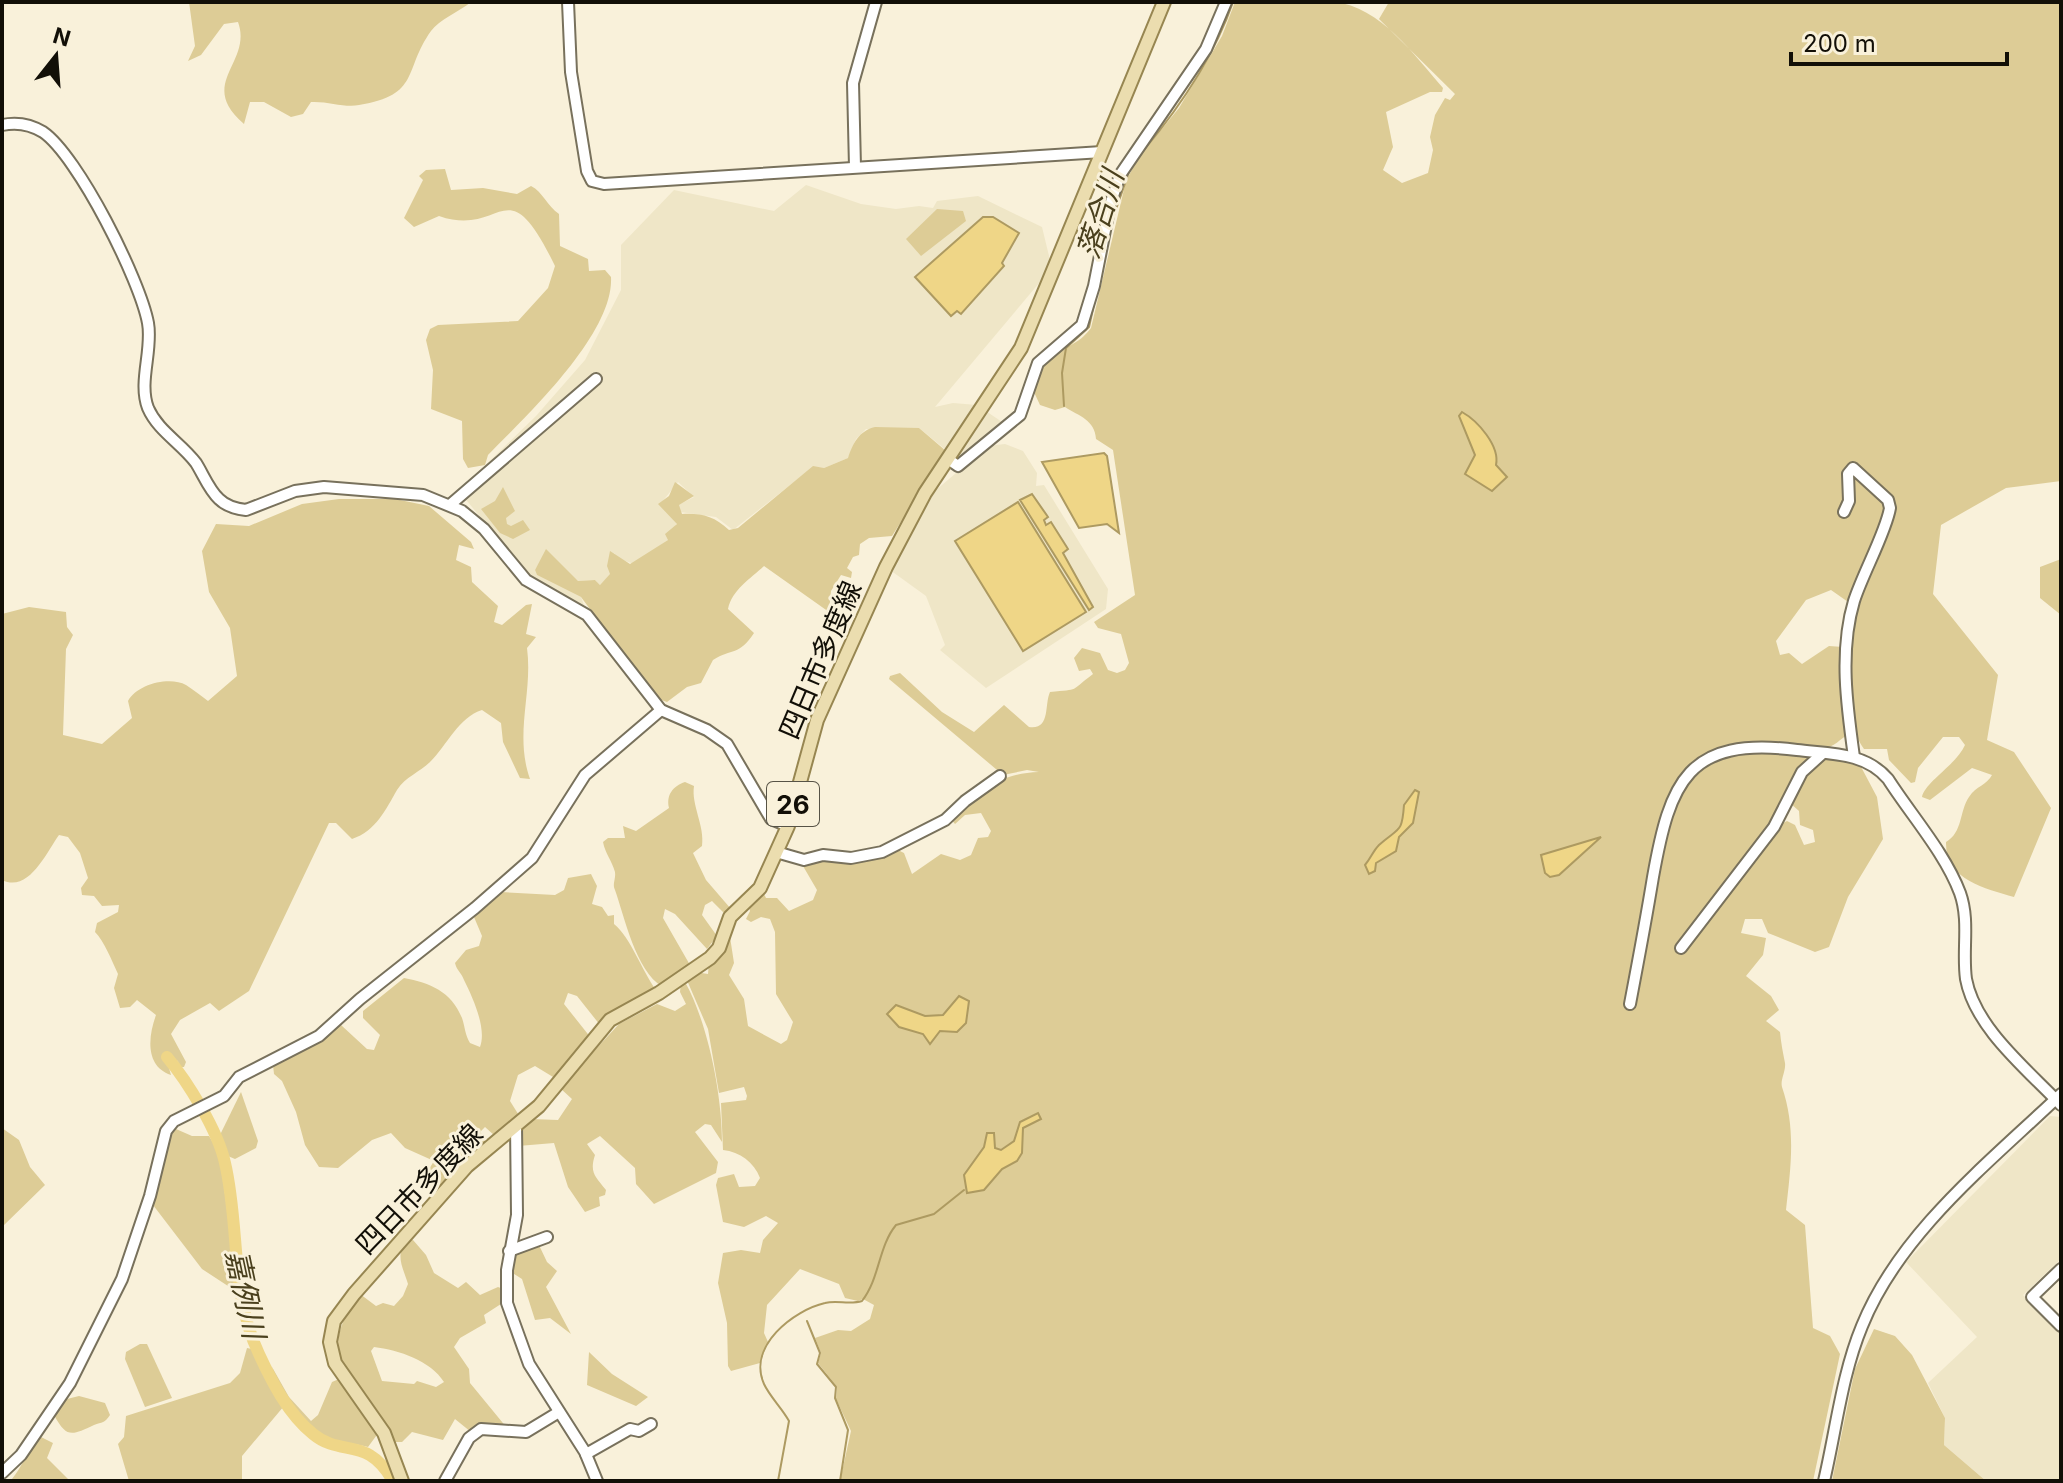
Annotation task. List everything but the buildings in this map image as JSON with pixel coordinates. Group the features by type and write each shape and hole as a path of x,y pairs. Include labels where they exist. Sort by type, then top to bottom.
{"main road":[{"name":"四日市多度線","path":"402,1481 384,1433 335,1363 330,1342 332,1327 354,1294 451,1184 559,1085 610,1020 659,993 716,952 730,917 760,888 788,826 805,756 827,696 898,541 1021,348 1164,2"}],"street":[{"path":"568,2 571,72 587,171 592,181 604,184 1102,152"},
{"path":"855,167 852,93 876,2"},
{"path":"948,459 958,466 1020,415 1038,363 1082,325 1120,175 1206,49 1226,2"},
{"path":"2,125 23,123 42,132 59,147 91,194 145,308 150,344 145,386 148,409 159,426 194,461 218,499 246,510 295,491 341,487 423,495 451,504 484,529 526,580 587,615 661,710 707,730 727,744 771,819 788,826"},
{"path":"451,504 596,379"},
{"path":"1844,512 1849,501 1848,474 1853,468 1888,500 1890,508 1864,573 1849,626 1846,710 1854,757"},
{"path":"2,1473 21,1455 70,1383 125,1271 150,1196 166,1131 174,1121 224,1096 239,1077 319,1036 522,868 585,775 661,710"},
{"path":"1630,1004 1664,820 1675,792 1704,762 1729,750 1746,747 1854,757 1873,766 1888,779 1954,880 1964,909 1965,968 1973,1000 2000,1039 2059,1099 1913,1242 1892,1270 1862,1325 1824,1481"},
{"path":"1681,948 1752,860 1774,827 1802,772 1823,753"},
{"path":"776,852 804,860 813,855 851,858 882,852 945,820 1000,776"},
{"path":"516,1125 517,1215 506,1286 514,1328 529,1364 586,1454 597,1481"},
{"path":"509,1251 547,1237"},
{"path":"2061,1269 2032,1297 2061,1326"},
{"path":"445,1481 469,1438 481,1429 526,1432 559,1412"},
{"path":"586,1454 630,1429 639,1431 651,1424"}],"shaded area":[{"path":"189,2 471,2 431,31 408,79 392,95 354,106 311,102 303,114 291,117 264,102 250,102 244,124 231,110 225,97 225,85 239,49 241,36 238,22 224,24 201,55 188,61 195,46"},
{"path":"1235,2 1334,2 1366,13 1391,31 1379,19 1389,2 2061,2 2061,481 2006,488 1941,525 1933,594 1998,675 1987,740 2014,752 2051,808 2014,897 1979,886 1959,874 1947,855 1946,842 1955,833 1969,797 1992,775 1972,768 1930,800 1922,797 1929,785 1961,752 1965,745 1959,737 1943,737 1918,768 1915,782 1911,783 1889,760 1887,749 1864,749 1855,732 1850,711 1848,662 1855,612 1866,572 1892,508 1876,483 1851,466 1847,471 1846,502 1851,502 1849,477 1852,475 1886,501 1889,509 1851,604 1831,590 1806,600 1776,641 1780,655 1789,653 1802,664 1829,646 1843,647 1843,711 1847,735 1831,746 1819,749 1746,742 1713,752 1685,772 1666,801 1660,818 1627,1003 1636,1006 1670,811 1681,789 1695,773 1711,762 1749,752 1814,755 1793,780 1775,819 1759,844 1678,946 1683,951 1781,824 1787,821 1795,825 1804,845 1815,842 1813,830 1800,825 1799,811 1790,803 1807,771 1823,760 1859,763 1877,797 1883,839 1848,897 1829,947 1815,952 1768,933 1762,919 1745,919 1741,933 1766,938 1763,955 1746,976 1771,996 1779,1010 1766,1021 1780,1032 1785,1063 1782,1084 1791,1147 1786,1210 1805,1225 1813,1328 1830,1336 1840,1354 1813,1481 840,1481 851,1431 836,1399 837,1387 818,1363 821,1353 815,1338 838,1330 851,1331 870,1319 874,1305 863,1299 845,1298 839,1284 800,1269 767,1305 764,1333 768,1342 760,1363 731,1371 728,1366 727,1323 718,1283 723,1253 741,1250 760,1253 763,1240 778,1223 766,1216 744,1227 723,1222 716,1185 718,1178 734,1174 739,1187 755,1186 760,1178 746,1159 723,1150 721,1103 746,1100 747,1096 744,1087 719,1093 708,1029 686,978 695,972 708,974 709,962 723,947 727,936 730,937 734,963 729,975 744,999 748,1026 781,1044 787,1040 793,1022 776,994 775,932 770,919 761,917 751,922 746,919 750,911 748,904 762,890 766,898 777,898 789,911 813,900 817,890 803,866 814,857 854,860 894,848 904,853 912,874 941,854 960,860 971,855 978,838 988,837 991,831 981,813 965,815 955,824 950,818 969,800 1001,780 1039,772 1027,770 1003,775 889,679 890,676 900,673 942,712 974,732 1004,705 1029,727 1041,725 1046,716 1050,692 1074,689 1093,674 1090,669 1079,671 1074,658 1082,648 1100,653 1108,670 1117,673 1125,670 1129,663 1121,634 1098,628 1094,622 1135,595 1113,450 1096,439 1093,427 1085,419 1065,407 1055,410 1040,405 1033,390 1039,374 1052,356 1075,343 1091,328 1126,181 1138,158 1179,108 1222,36","holes":["1410,49 1455,94 1450,100 1445,98 1435,115 1428,173 1402,183 1383,170 1393,147 1386,112 1430,92 1442,92 1443,88"]},
{"path":"445,169 451,190 483,188 517,194 531,186 559,214 560,246 588,259 589,271 605,270 611,277 608,299 598,323 565,373 488,455 485,465 468,468 463,459 462,421 431,409 433,370 426,340 430,329 438,325 518,321 548,288 555,266 538,235 525,218 513,211 461,221 439,216 414,227 404,218 423,180 419,176 426,170"},
{"path":"806,185 861,204 896,209 933,208 937,201 978,196 1042,227 1050,260 1040,282 935,407 953,403 977,405 1005,424 957,459 919,428 866,429 856,439 848,458 824,468 813,467 733,530 716,517 680,512 678,505 694,497 678,482 662,502 677,523 668,540 634,564 617,558 614,553 611,574 600,585 595,580 578,581 544,555 535,570 537,575 581,597 584,605 532,579 457,493 536,416 585,360 621,290 621,245 674,190 774,211"},
{"path":"937,209 963,211 966,221 921,256 906,239"},
{"path":"983,217 993,217 1019,233 1002,263 1004,266 961,314 957,311 951,316 915,277"},
{"path":"1462,412 1475,421 1491,442 1496,465 1507,477 1492,491 1465,474 1475,455 1459,416"},
{"path":"875,427 919,428 946,451 892,536 869,538 860,544 859,555 853,557 847,568 852,572 851,578 841,575 831,591 829,612 764,566 737,590 728,609 754,633 739,648 713,660 701,683 687,687 667,702 656,698 581,597 537,575 535,570 546,549 578,581 595,580 600,585 610,574 607,566 610,551 630,564 668,540 665,534 677,524 658,504 669,496 675,482 694,496 679,505 682,514 707,516 729,530 738,528 813,466 824,468 848,458 857,438"},
{"path":"1005,444 1023,451 1037,473 1036,486 1044,485 1108,589 1106,609 986,688 940,650 945,645 926,596 890,570 936,490 988,446"},
{"path":"1104,453 1119,533 1107,524 1079,528 1042,462"},
{"path":"503,487 515,511 506,518 507,524 511,526 523,520 530,530 513,539 500,533 481,509 495,501"},
{"path":"1032,494 1048,517 1044,520 1046,525 1051,522 1068,549 1063,553 1093,607 1089,610 1020,500"},
{"path":"339,499 395,499 429,506 471,542 474,549 459,545 456,560 471,567 472,582 498,606 494,622 502,625 526,605 532,604 526,634 536,637 527,648 524,730 530,779 520,778 503,742 501,723 482,710 467,719 430,762 400,785 368,831 352,839 336,823 329,823 249,991 219,1011 210,1003 180,1020 171,1034 186,1062 184,1067 179,1067 178,1061 166,1058 171,1075 157,1065 151,1050 151,1032 156,1015 137,1000 130,1007 120,1008 114,988 118,974 95,932 97,923 118,912 119,905 102,906 94,896 82,895 81,888 88,878 80,853 68,837 59,835 28,876 12,883 2,880 2,614 29,607 66,612 67,627 73,635 66,649 63,735 102,744 132,718 128,701 146,686 179,682 208,701 237,676 230,628 209,592 202,551 216,524 249,526 302,504"},
{"path":"1018,502 1086,612 1023,651 955,541"},
{"path":"2061,559 2061,615 2040,598 2040,567"},
{"path":"685,782 694,786 694,801 702,831 702,846 693,853 706,880 731,909 726,915 712,901 705,905 702,915 717,936 707,949 675,914 665,909 663,918 690,965 662,986 645,969 632,942 614,888 615,872 603,842 608,838 625,838 623,826 636,831 669,808 671,792"},
{"path":"1415,790 1419,792 1413,823 1399,837 1396,851 1376,863 1375,871 1369,874 1365,865 1379,845 1398,829 1404,805"},
{"path":"1601,837 1559,875 1550,877 1545,873 1541,855"},
{"path":"591,874 597,886 592,904 602,907 608,916 614,915 614,924 626,937 656,990 604,1018 600,1025 577,996 568,993 564,1004 591,1038 558,1080 535,1066 518,1075 510,1101 520,1117 495,1136 485,1127 480,1132 489,1141 436,1195 423,1179 434,1161 405,1148 391,1133 372,1140 338,1168 319,1167 305,1145 296,1112 282,1081 274,1074 273,1065 320,1041 341,1025 367,1049 374,1050 380,1035 363,1018 363,1011 404,978 431,986 446,995 462,1018 470,1043 480,1047 482,1031 478,1014 455,963 466,950 479,946 482,936 474,917 501,892 555,895 564,890 568,878"},
{"path":"681,982 685,982 693,999 707,1038 716,1082 722,1142 711,1125 705,1124 695,1132 718,1162 716,1173 654,1204 636,1184 635,1168 600,1136 587,1144 595,1155 594,1174 606,1190 605,1195 599,1197 600,1206 585,1212 568,1187 554,1143 518,1146 520,1132 531,1119 558,1120 572,1099 560,1088 619,1024 657,1004 675,1011 686,1004 680,992"},
{"path":"959,996 969,1001 966,1023 957,1032 940,1031 930,1044 923,1034 899,1027 887,1014 896,1005 925,1016 943,1015"},
{"path":"241,1092 258,1141 256,1148 235,1159 223,1154 218,1139"},
{"path":"1038,1113 1041,1119 1023,1128 1022,1153 1017,1161 1002,1169 984,1190 967,1193 964,1175 984,1147 987,1133 994,1133 995,1148 1001,1150 1014,1141 1020,1122"},
{"path":"2050,1116 2061,1117 2061,1259 2023,1295 2061,1334 2061,1481 1986,1481 1944,1445 1945,1418 1928,1383 1977,1337 1906,1262"},
{"path":"2,1128 19,1140 30,1167 45,1185 2,1227"},
{"path":"176,1129 192,1136 209,1136 220,1154 236,1282 228,1286 202,1269 153,1205 171,1134"},
{"path":"413,1240 426,1255 434,1273 458,1288 466,1282 480,1295 498,1287 503,1289 504,1302 484,1315 486,1323 460,1338 454,1347 469,1369 470,1383 507,1428 471,1432 455,1419 443,1440 412,1432 402,1442 395,1442 345,1371 339,1355 339,1338 345,1317 360,1294 376,1306 383,1303 394,1306 403,1296 408,1284 400,1257 406,1241","holes":["374,1347 423,1362 444,1382 436,1387 417,1381 414,1384 382,1381 371,1351"]},
{"path":"538,1243 547,1262 557,1271 546,1287 571,1334 550,1318 535,1320 522,1279 511,1272 517,1254"},
{"path":"1874,1329 1895,1336 1912,1355 1945,1418 1944,1445 1986,1481 1832,1481 1855,1369"},
{"path":"140,1344 147,1344 172,1398 145,1407 125,1359 126,1352"},
{"path":"247,1348 252,1349 284,1406 242,1456 242,1481 129,1481 118,1444 124,1437 126,1416 230,1383 240,1373"},
{"path":"589,1352 612,1374 648,1397 636,1406 587,1385"},
{"path":"272,1367 289,1397 311,1421 318,1415 332,1382 339,1379 379,1432 368,1447 322,1436 302,1420 286,1399"},
{"path":"79,1396 105,1403 110,1415 103,1422 71,1433 54,1415 67,1399"},
{"path":"39,1436 53,1443 47,1458 70,1481 2,1481 12,1479"}],"waterway":[{"name":"落合川","path":"1143,151 1195,81 1233,2"},
{"name":"落合川","path":"1064,406 1062,373 1066,348 1089,327 1113,218 1130,169"},
{"name":"嘉例川","path":"167,1057 201,1107 221,1150 230,1187 244,1308 269,1376 288,1407 313,1434 334,1445 364,1452 374,1458 393,1481"},
{"path":"778,1481 789,1421 769,1393 760,1370 768,1344 788,1322 813,1307 830,1302 862,1301 896,1225 934,1214 964,1190"},
{"path":"807,1321 820,1353 817,1364 836,1387 835,1398 848,1430 840,1481"}]}
